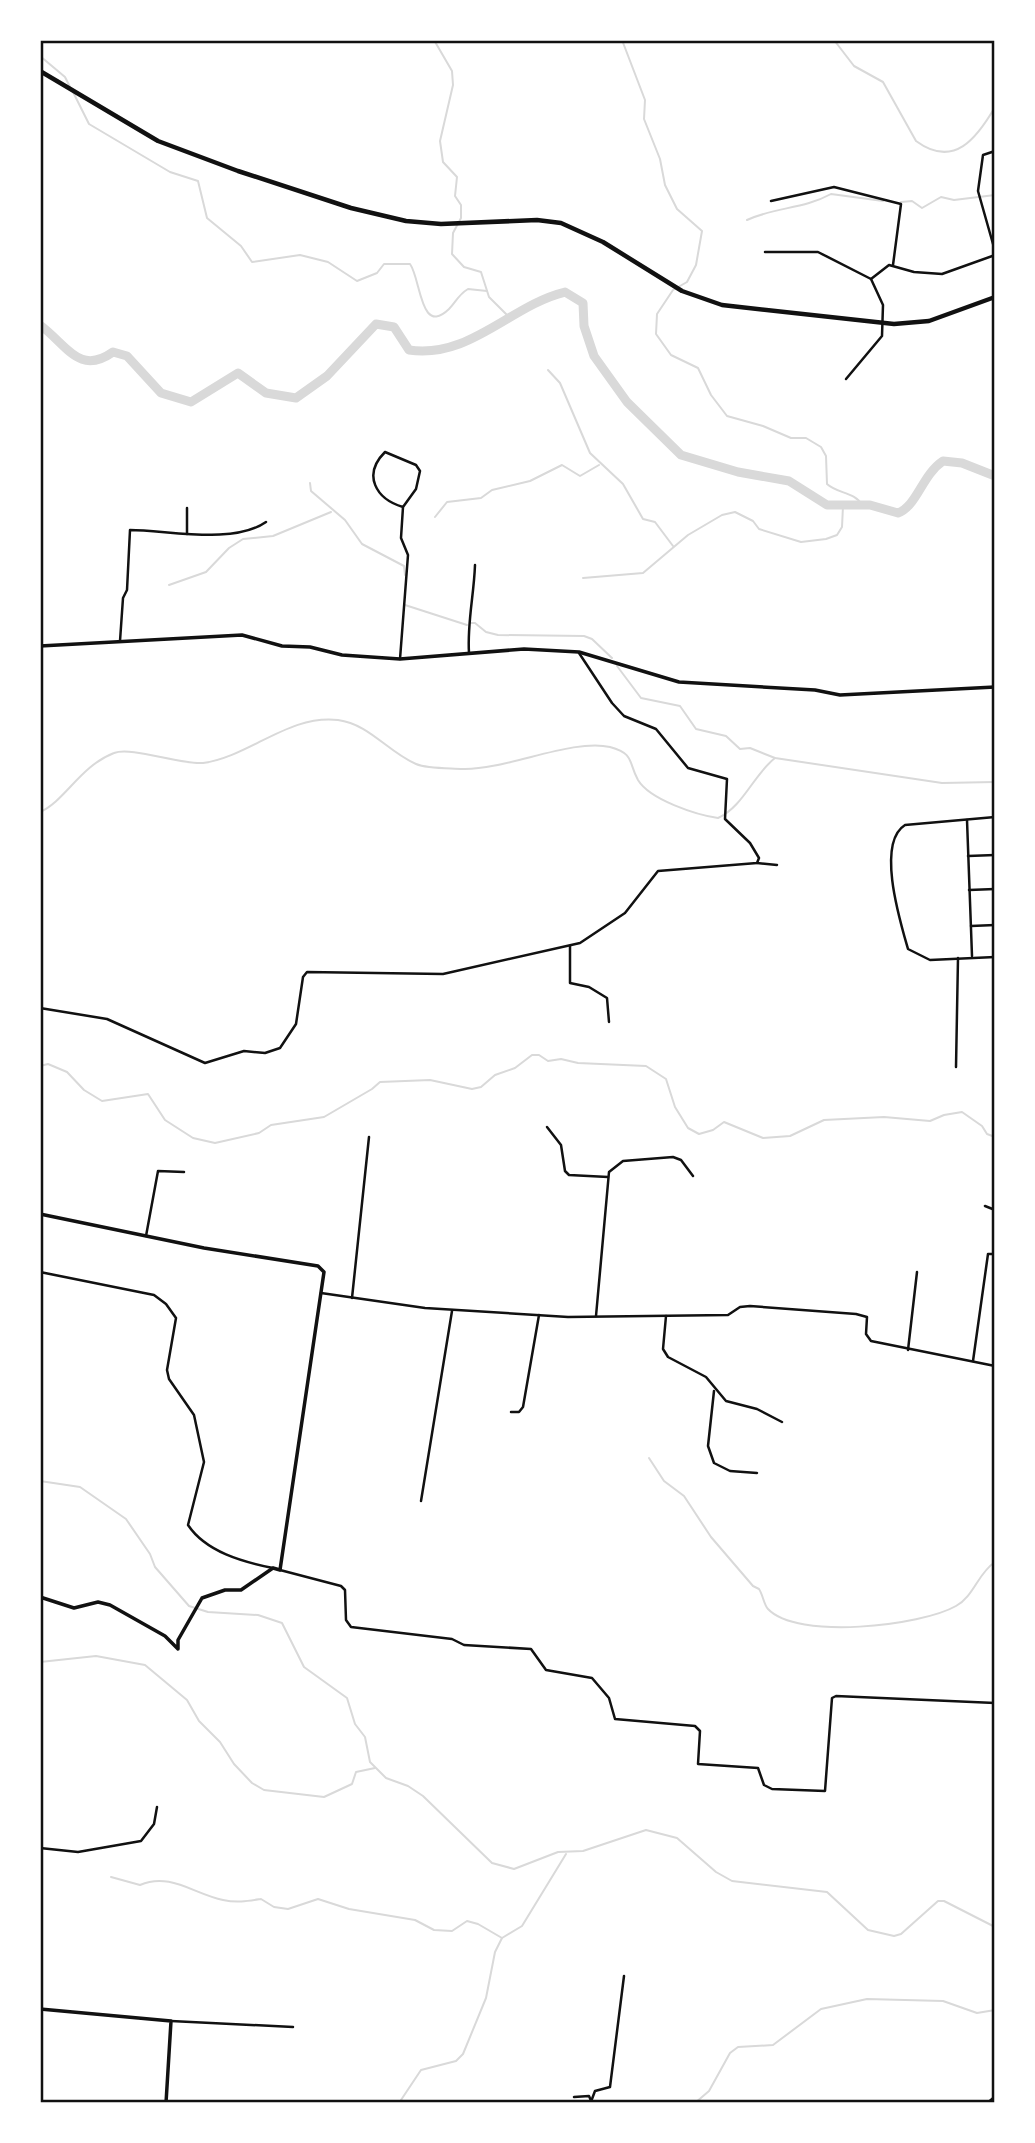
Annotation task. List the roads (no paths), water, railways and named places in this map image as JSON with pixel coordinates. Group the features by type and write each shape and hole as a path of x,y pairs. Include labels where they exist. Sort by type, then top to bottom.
{"main road":[{"path":"40,71 138,130 184,152 369,213 406,221 487,223 537,220 561,223 603,242 682,291 722,305 883,323 929,321 995,297"}],"street":[{"path":"893,265 914,272 942,274 995,253 978,191 982,155 995,150"},
{"path":"771,201 834,187 899,203 902,206 893,265 871,279"},
{"path":"765,252 818,252 871,279 883,305 883,323 878,345 859,361 846,379"},
{"path":"400,659 408,555 401,538 403,507 416,489 420,471 416,465 386,452 375,466 373,479 378,493 387,502 403,507"},
{"path":"187,508 187,534"},
{"path":"120,641 127,590 130,530 187,534 251,532 266,522"},
{"path":"469,653 467,628 473,610 475,565"},
{"path":"40,646 242,635 282,646 310,647 342,656 400,659 524,649 579,652 679,682 866,696 995,687"},
{"path":"579,652 612,704 624,716 656,729 688,768 727,779 725,818 750,843 759,858 757,863"},
{"path":"995,817 905,825 898,829 891,846 897,910 908,948 916,956 930,960 995,957"},
{"path":"967,820 972,957"},
{"path":"968,856 995,855"},
{"path":"40,1008 107,1019 193,1059 212,1063 244,1051 265,1053 280,1048 296,1024 303,977 307,972 443,974 570,946 580,943 625,913 658,871 757,863 777,866"},
{"path":"969,890 995,889"},
{"path":"971,926 995,925"},
{"path":"570,946 570,983 589,987 607,998 609,1022"},
{"path":"956,1067 958,958"},
{"path":"547,1127 561,1145 565,1171 569,1175 608,1177"},
{"path":"352,1298 369,1137"},
{"path":"596,1317 608,1177 612,1167 623,1161 673,1157 681,1160 693,1176"},
{"path":"146,1236 158,1171 184,1172"},
{"path":"985,1206 995,1210"},
{"path":"40,1214 146,1236 318,1266 324,1272 280,1570"},
{"path":"973,1362 988,1254 995,1254"},
{"path":"40,1272 154,1295 166,1304 177,1324 167,1370 169,1378 194,1415 204,1462 188,1525 206,1544 240,1560 341,1586 345,1590 346,1620 351,1627 452,1639 464,1646 531,1649 546,1670 592,1678 610,1698 615,1719 695,1726 699,1731 698,1764 758,1768 764,1785 772,1789 825,1791 828,1724 832,1698 836,1696 995,1703"},
{"path":"908,1350 917,1272"},
{"path":"321,1293 452,1310 539,1315 728,1315 740,1307 750,1306 864,1315 868,1338 908,1350 995,1366"},
{"path":"421,1501 452,1310"},
{"path":"512,1412 519,1412 523,1408 539,1315"},
{"path":"666,1316 664,1353 706,1377 714,1389 731,1404 757,1409 782,1422"},
{"path":"714,1389 708,1446 714,1463 730,1471 757,1474"},
{"path":"40,1597 74,1608 98,1602 110,1605 165,1636 178,1649 178,1640 202,1598 225,1590 241,1590 273,1569"},
{"path":"40,1848 78,1852 141,1841 154,1824 157,1807"},
{"path":"574,2097 592,2101 595,2091 610,2087 624,1976"},
{"path":"40,2009 171,2021 293,2026"},
{"path":"166,2103 171,2021"},
{"path":"988,2103 995,2098"}],"waterway":[{"path":"434,40 452,71 453,85 440,141 443,162 457,177 455,196 461,205 461,218 453,233 452,254 464,267 481,272 489,297 510,318"},
{"path":"622,40 645,100 644,119 660,159 665,185 677,209 702,231 696,265 687,282 673,290 657,314 656,334 671,355 698,368 711,395 727,416 763,426 791,438 806,438 821,447 826,456 827,484 855,498 862,505"},
{"path":"834,40 854,66 883,82 916,141 930,149 942,152 963,146 972,139 995,107"},
{"path":"40,56 65,77 70,87"},
{"path":"73,92 89,124 170,172 198,181 207,218 241,246 252,262 300,255 328,262 357,281 377,273 384,264 410,264 423,303 432,316 439,316 449,309 468,289 487,291"},
{"path":"747,220 810,203 831,194 883,201"},
{"path":"901,202 912,201 922,208 941,197 954,200 995,195"},
{"path":"40,325 66,349 82,359 101,359 113,352 127,356 161,393 191,402 238,373 266,393 296,398 327,376 376,324 394,327 409,350 431,351 452,347 471,339 526,308 565,292 583,303 584,326 594,356 627,402 681,455 738,472 789,481 827,505 870,505 898,513 910,504 930,474 943,461 962,463 995,476"},
{"path":"548,370 560,383 590,453 623,484 643,519 655,522 673,546"},
{"path":"435,517 447,502 481,498 492,490 530,481 562,465 580,476 599,465"},
{"path":"310,483 311,491 345,520 362,544 404,566 405,575"},
{"path":"583,578 643,573 688,535 722,515 735,512 753,521 759,529 801,542 826,539 837,535 842,527 843,506"},
{"path":"169,585 206,572 229,548 243,539 273,536 331,512"},
{"path":"405,605 467,625"},
{"path":"470,623 498,635 584,636 592,639 612,658"},
{"path":"617,666 641,698 680,706 696,729 726,736 740,749 750,748 775,758 942,783 995,782"},
{"path":"40,812 57,800 92,766 114,753 132,752 203,763 237,753 286,729 320,720 338,720 359,727 406,759 432,768 480,768 577,747 610,747 630,759 638,780 653,794 687,810 718,818 734,806 775,758"},
{"path":"40,1066 48,1064 67,1072 84,1090 102,1101 148,1094 165,1120 193,1138 215,1143 259,1133 271,1125 324,1117 380,1082 430,1080 472,1089 481,1087 495,1075 515,1068 532,1055 539,1055 548,1061 561,1059 578,1063 646,1066 666,1079 675,1107 688,1128 699,1134 713,1130 724,1122 763,1138 790,1136 824,1120 884,1117 930,1121 962,1112 982,1126 987,1134 995,1137"},
{"path":"649,1458 664,1481 684,1496 711,1537 753,1586 759,1589 768,1609 783,1619 831,1627 860,1627 889,1624 939,1613 962,1602 984,1572 995,1562"},
{"path":"40,1481 80,1487 126,1519 150,1554 155,1567 189,1606 208,1612 258,1615 282,1623 304,1667 347,1698 355,1724 365,1737 370,1762 386,1778 408,1786 423,1796 492,1863 514,1869 558,1852 583,1851 646,1830 677,1838 716,1872 732,1881 827,1892 868,1930 894,1936 901,1934 938,1901 944,1901 995,1927"},
{"path":"40,1662 96,1656 145,1665 187,1700 199,1721 220,1742 234,1764 252,1783 264,1790 324,1797 352,1784 356,1772 375,1768"},
{"path":"399,2103 421,2070 456,2061 463,2054 486,1998 495,1952 502,1938 522,1926 566,1854"},
{"path":"111,1877 140,1885 172,1882 223,1900 238,1902 261,1899 274,1907 288,1909 318,1899 349,1909 415,1920 434,1930 452,1931 467,1921 478,1924 502,1938"},
{"path":"695,2103 709,2091 730,2053 738,2047 773,2045 821,2009 867,1999 943,2001 977,2013 995,2010"}]}
